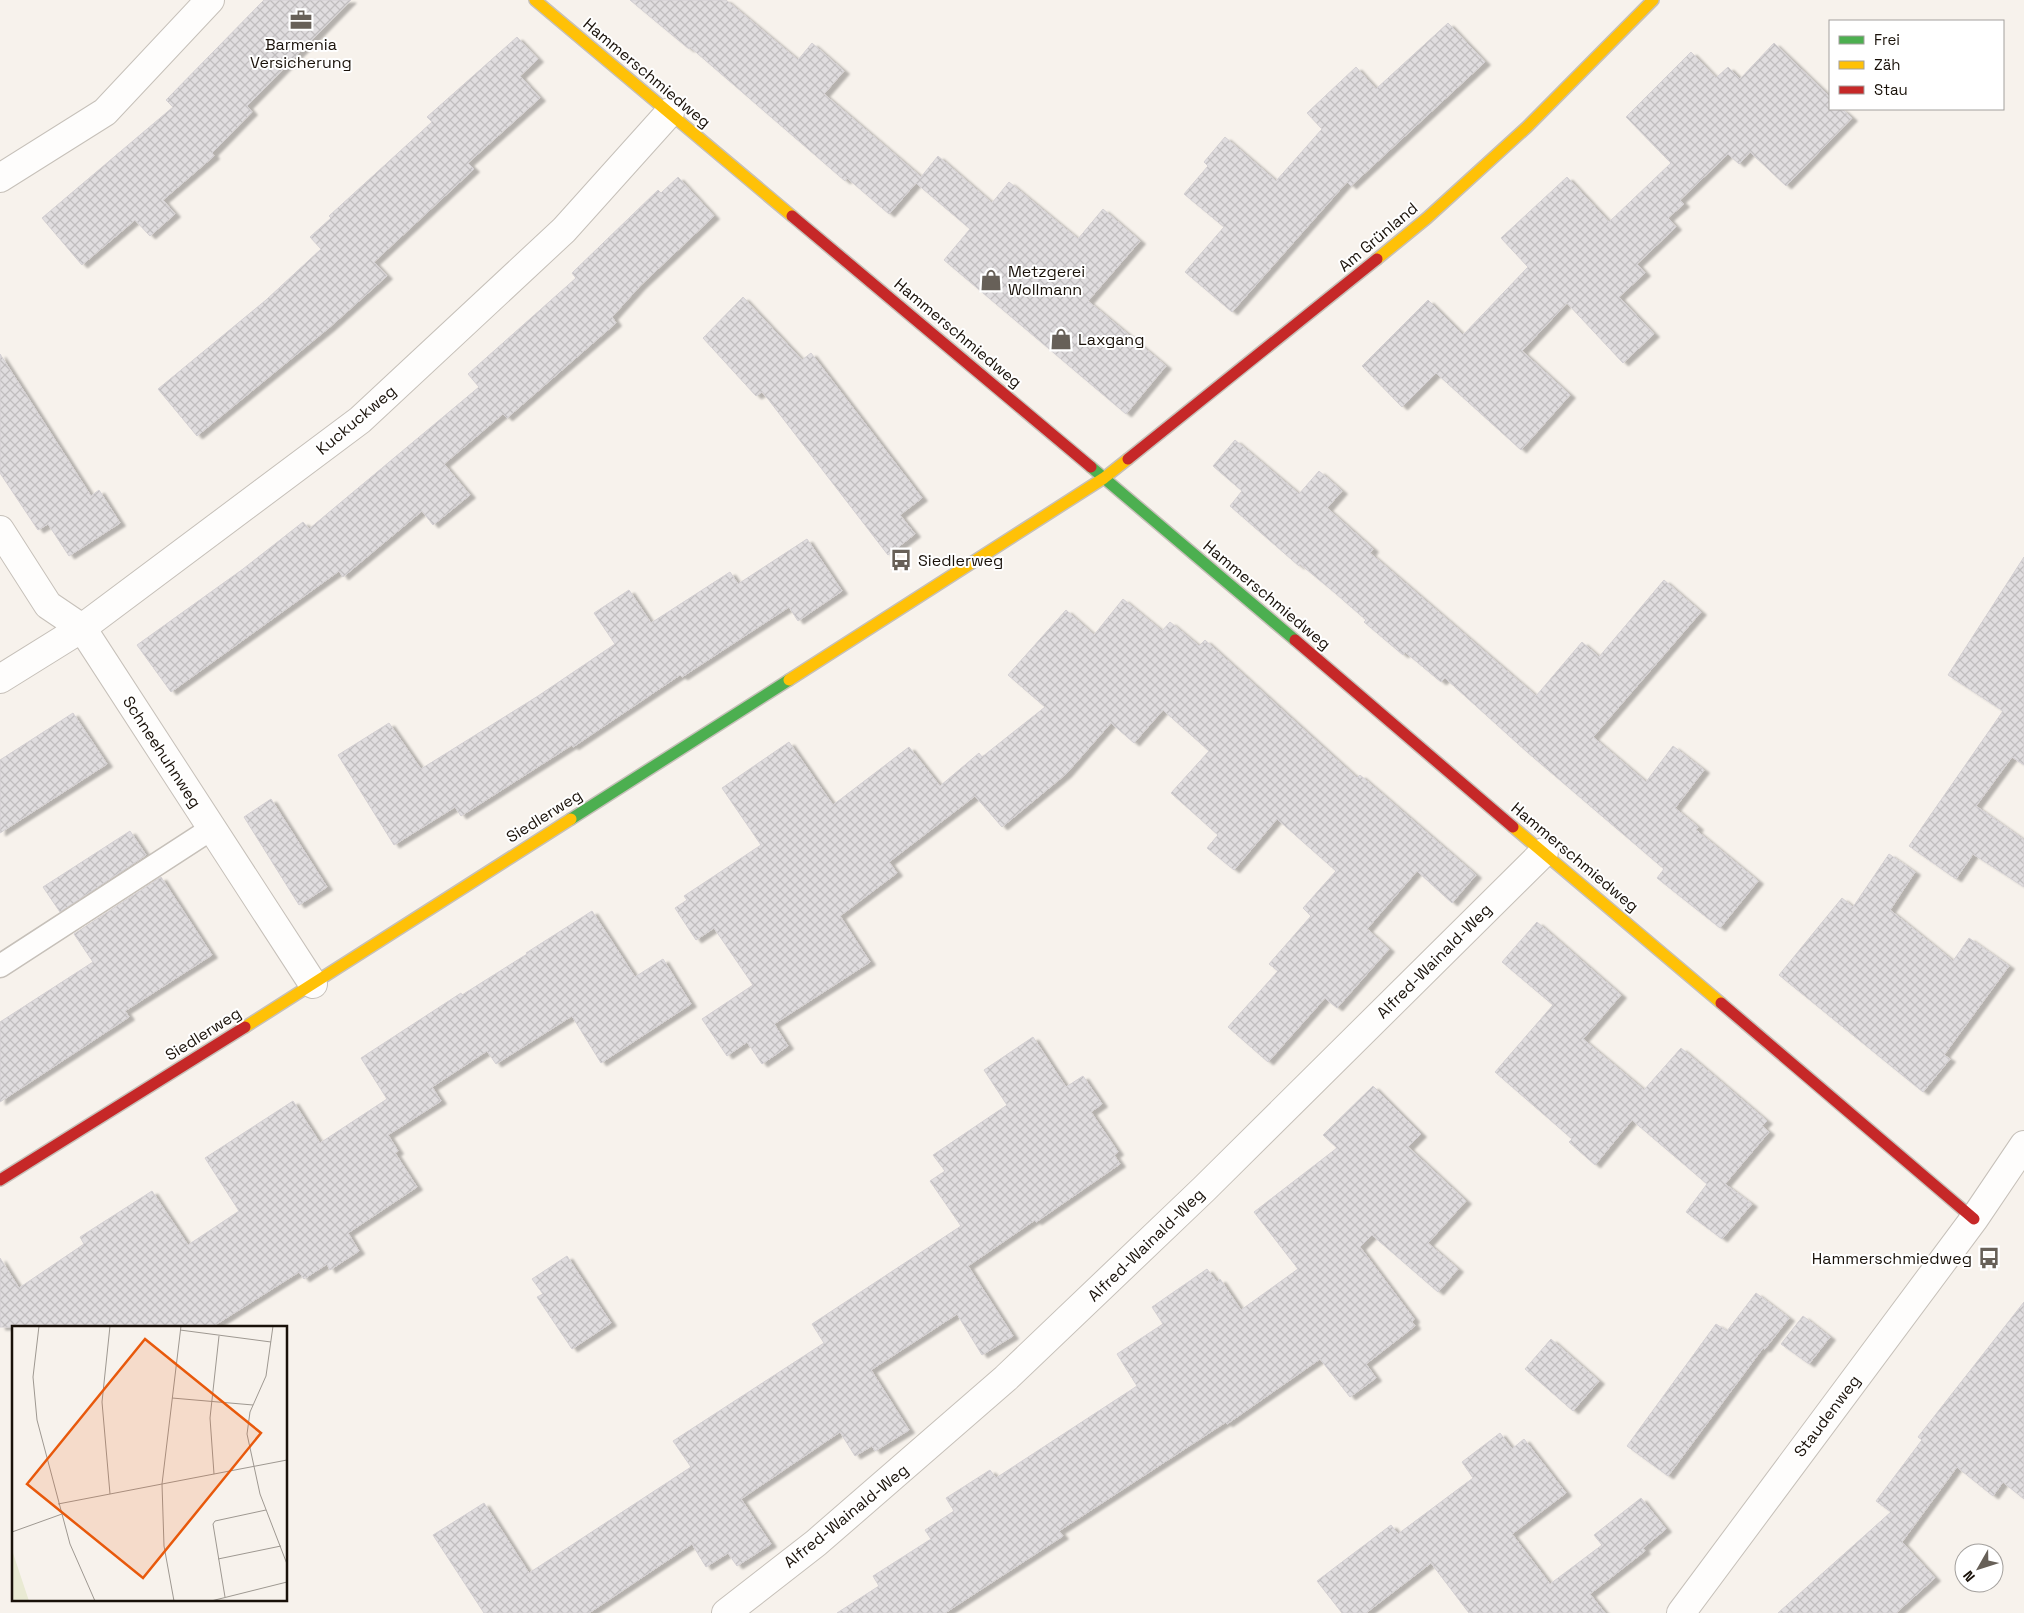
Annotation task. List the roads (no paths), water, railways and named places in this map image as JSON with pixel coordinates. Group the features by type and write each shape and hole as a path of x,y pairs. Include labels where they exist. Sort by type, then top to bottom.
{"street":[{"path":"0,178 105,112 210,0"},
{"name":"Hammerschmiedweg","path":"535,0 1104,478 1974,1219"},
{"name":"Am Grünland","path":"1104,478 1291,330 1427,218 1527,127 1653,0"},
{"name":"Kuckuckweg","path":"0,679 82,628 360,420 564,230 670,112"},
{"name":"Siedlerweg","path":"0,1180 313,984 1104,478"},
{"name":"Schneehuhnweg","path":"0,530 48,605 82,628 313,984"},
{"name":"Alfred-Wainald-Weg","path":"726,1613 816,1543 1006,1378 1204,1189 1544,852"},
{"name":"Staudenweg","path":"1681,1613 1974,1219 2024,1145"}],"lane":[{"path":"0,966 211,829"}],"place":[{"name":"Barmenia Versicherung","path":"301,20"},
{"name":"Metzgerei Wollmann","path":"991,280"},
{"name":"Laxgang","path":"1061,339"},
{"name":"Siedlerweg","path":"901,560"},
{"name":"Hammerschmiedweg","path":"1989,1258"}]}
